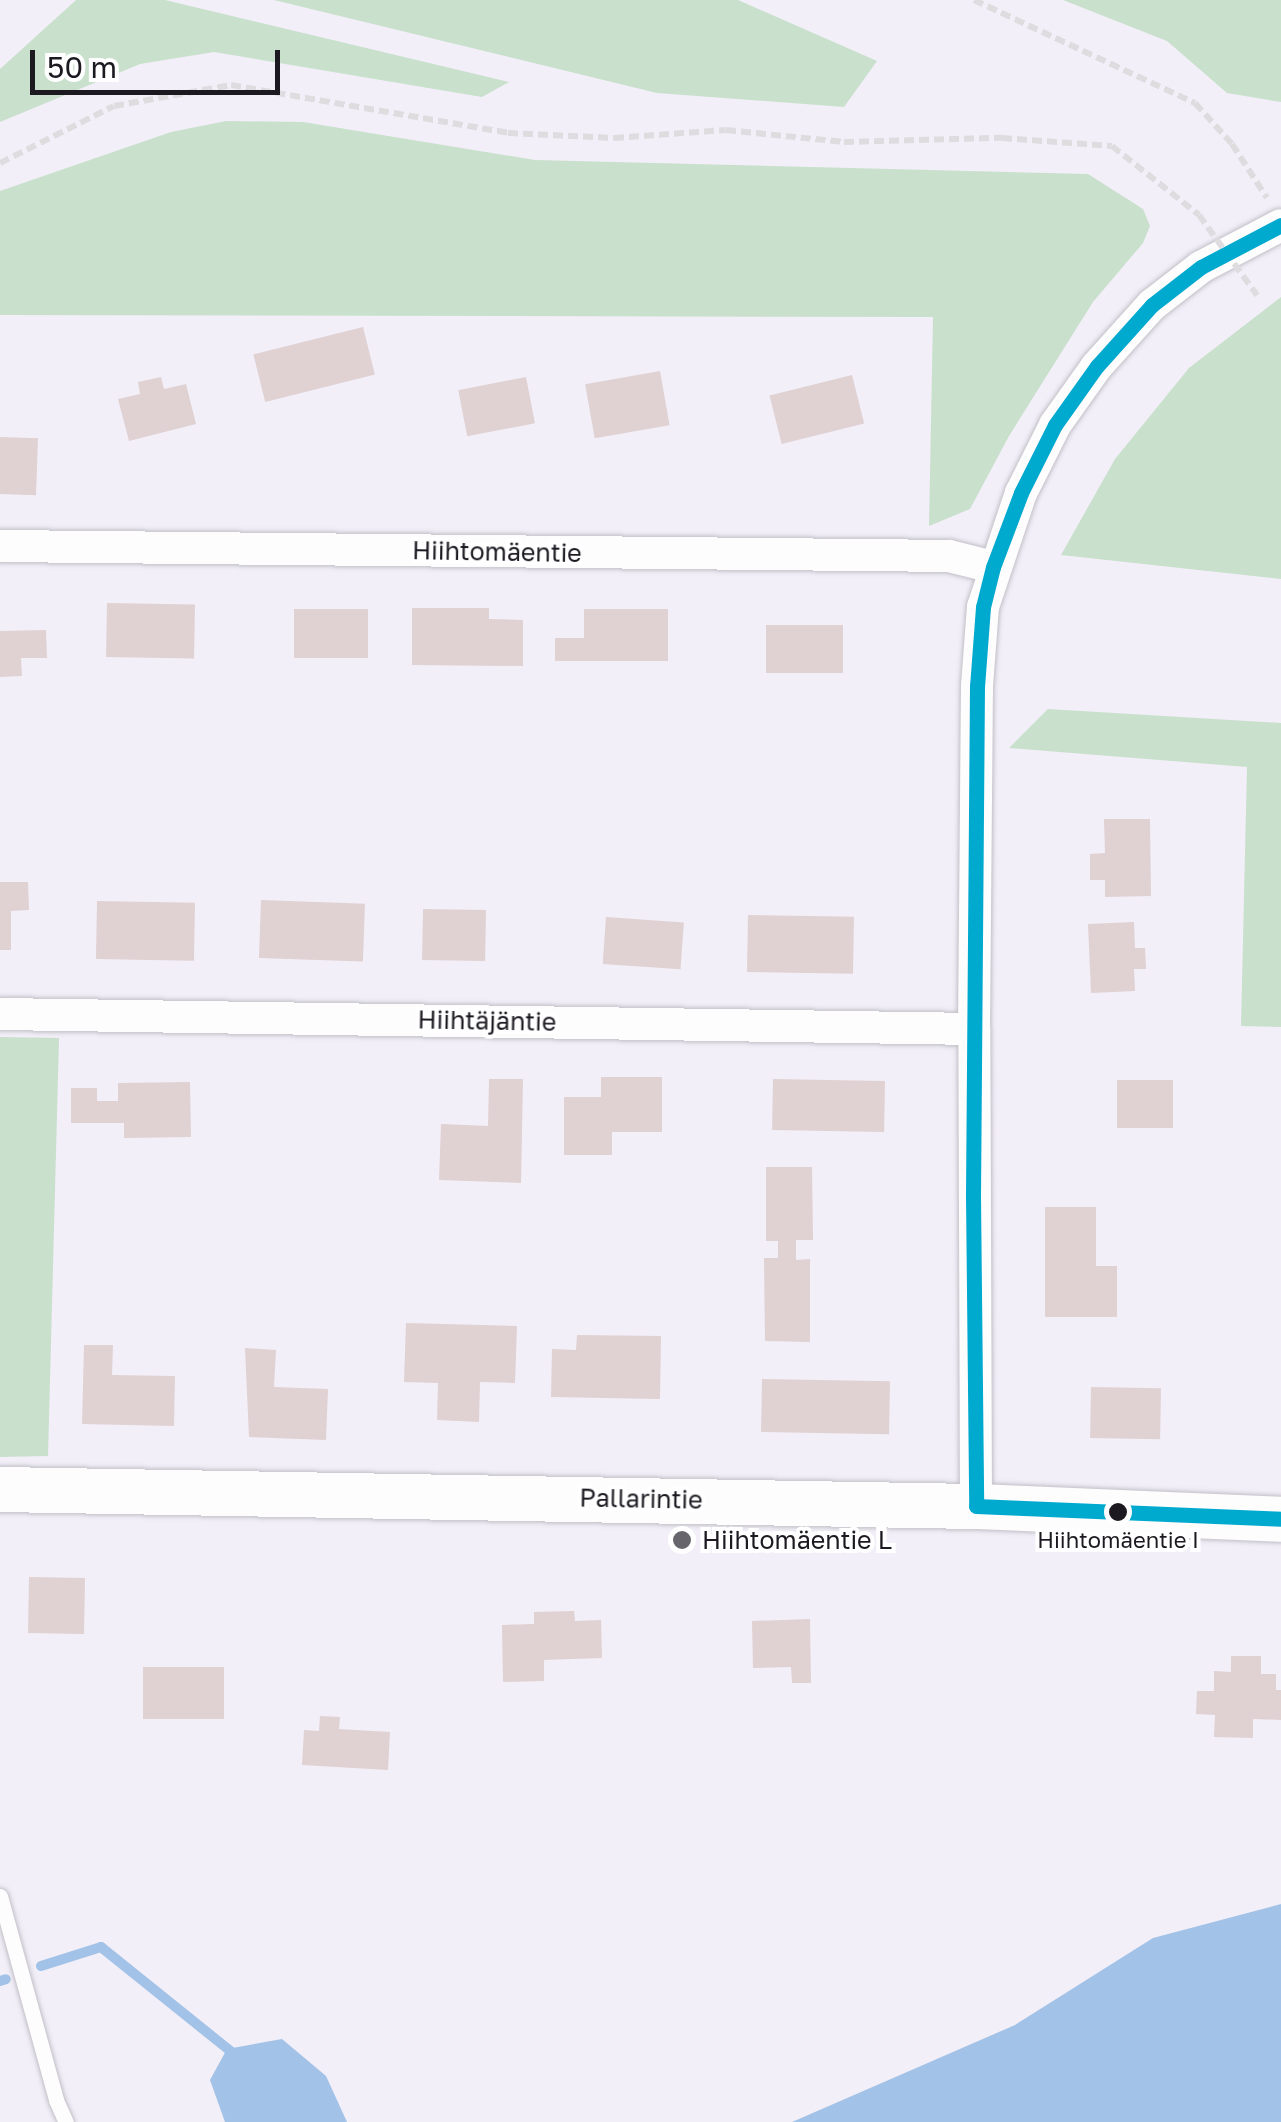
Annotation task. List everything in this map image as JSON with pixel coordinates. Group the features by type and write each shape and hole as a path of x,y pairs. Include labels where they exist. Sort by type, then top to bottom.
{"street":[{"path":"976,1506 974,1029 978,686 983,607 994,567 1038,459 1097,366 1152,305 1201,267 1281,225"},
{"name":"Hiihtomäentie","path":"0,546 948,556 994,567"},
{"name":"Hiihtäjäntie","path":"0,1014 974,1029"},
{"name":"Pallarintie","path":"0,1488 976,1506 1281,1519"}],"lane":[{"path":"0,1896 56,2100 66,2122"}],"path":[{"path":"974,0 1194,103 1232,144 1254,177"},
{"path":"0,163 114,106 231,86 508,133 614,138 726,130 844,142 1002,138 1112,146 1199,215 1257,295"}],"green space":[{"path":"76,0 165,0 509,82 482,97 214,52 140,64 0,122 0,69"},
{"path":"274,0 738,0 877,61 844,107 657,93"},
{"path":"1063,0 1281,0 1281,102 1227,93 1167,41"},
{"path":"226,121 303,122 535,160 1088,174 1143,209 1150,226 1143,243 1093,302 1009,436 970,509 929,526 933,317 0,315 0,191 171,132"},
{"path":"1281,297 1281,579 1061,555 1115,459 1189,368"},
{"path":"1048,709 1281,723 1281,1027 1241,1026 1247,767 1009,748"},
{"path":"0,1037 59,1038 48,1456 0,1457"}],"water":[{"path":"1281,1904 1281,2122 792,2122 1015,2025 1153,1938"},
{"path":"282,2039 326,2076 347,2122 225,2122 210,2080 227,2049"}],"building":[{"path":"363,327 375,375 265,402 253,354"},
{"path":"660,371 670,425 595,438 585,384"},
{"path":"852,375 864,424 782,444 770,396"},
{"path":"161,377 164,389 186,384 196,424 129,441 118,399 140,394 138,382"},
{"path":"526,377 535,423 467,436 458,390"},
{"path":"0,437 38,438 36,495 0,494"},
{"path":"107,603 195,605 194,659 106,657"},
{"path":"412,608 489,608 489,619 523,620 523,666 412,665"},
{"path":"294,609 368,609 368,658 294,658"},
{"path":"584,609 668,609 668,661 555,661 555,638 584,638"},
{"path":"766,625 843,625 843,673 766,673"},
{"path":"46,630 47,658 21,658 22,676 0,677 0,631"},
{"path":"1104,819 1150,819 1151,896 1105,897 1105,880 1090,880 1090,854 1105,853"},
{"path":"0,882 28,882 29,910 11,911 11,950 0,950"},
{"path":"261,900 365,904 363,962 259,958"},
{"path":"97,901 195,903 194,961 96,959"},
{"path":"423,909 486,910 485,961 422,960"},
{"path":"748,915 854,917 853,974 747,972"},
{"path":"606,917 684,922 681,969 603,964"},
{"path":"1134,922 1135,948 1145,948 1146,969 1134,969 1135,991 1091,993 1088,924"},
{"path":"601,1077 662,1077 662,1132 612,1132 612,1155 564,1155 564,1097 601,1097"},
{"path":"489,1079 523,1079 521,1183 439,1180 441,1124 488,1126"},
{"path":"773,1079 885,1081 884,1132 772,1130"},
{"path":"1117,1080 1173,1080 1173,1128 1117,1128"},
{"path":"190,1082 191,1137 124,1138 124,1123 71,1123 71,1088 97,1088 97,1101 118,1101 118,1083"},
{"path":"766,1167 812,1167 813,1240 796,1240 796,1260 810,1259 810,1342 765,1341 764,1258 778,1258 778,1241 766,1241"},
{"path":"1045,1207 1096,1207 1096,1266 1117,1266 1117,1317 1045,1317"},
{"path":"406,1323 517,1326 515,1383 480,1382 479,1422 437,1420 438,1383 404,1382"},
{"path":"577,1335 661,1336 660,1399 551,1397 552,1349 576,1350"},
{"path":"84,1345 113,1345 112,1375 175,1376 174,1426 82,1424"},
{"path":"245,1348 276,1350 274,1387 328,1389 326,1440 249,1437"},
{"path":"762,1379 890,1381 889,1434 761,1432"},
{"path":"1091,1387 1161,1388 1160,1439 1090,1438"},
{"path":"29,1577 85,1578 84,1634 28,1633"},
{"path":"574,1611 575,1621 601,1620 602,1658 544,1660 544,1681 503,1682 502,1625 534,1624 534,1612"},
{"path":"810,1619 811,1683 792,1683 791,1667 753,1668 752,1621"},
{"path":"1231,1656 1261,1656 1261,1674 1276,1674 1276,1690 1281,1690 1281,1720 1253,1719 1253,1738 1214,1737 1215,1715 1196,1714 1197,1691 1214,1691 1214,1671 1231,1672"},
{"path":"143,1667 224,1667 224,1719 143,1719"},
{"path":"320,1716 340,1717 339,1729 390,1732 388,1770 302,1765 304,1730 319,1731"}],"waterway":[{"path":"41,1966 101,1947 234,2054"},
{"path":"0,1981 6,1979"}],"transit line":[{"path":"1281,225 1201,267 1152,305 1097,366 1055,425 1021,493 993,567 983,607 977,686 973,1196 976,1506 1281,1519"}],"place":[{"name":"Hiihtomäentie I","path":"1118,1512"},
{"name":"Hiihtomäentie L","path":"682,1540"}]}
